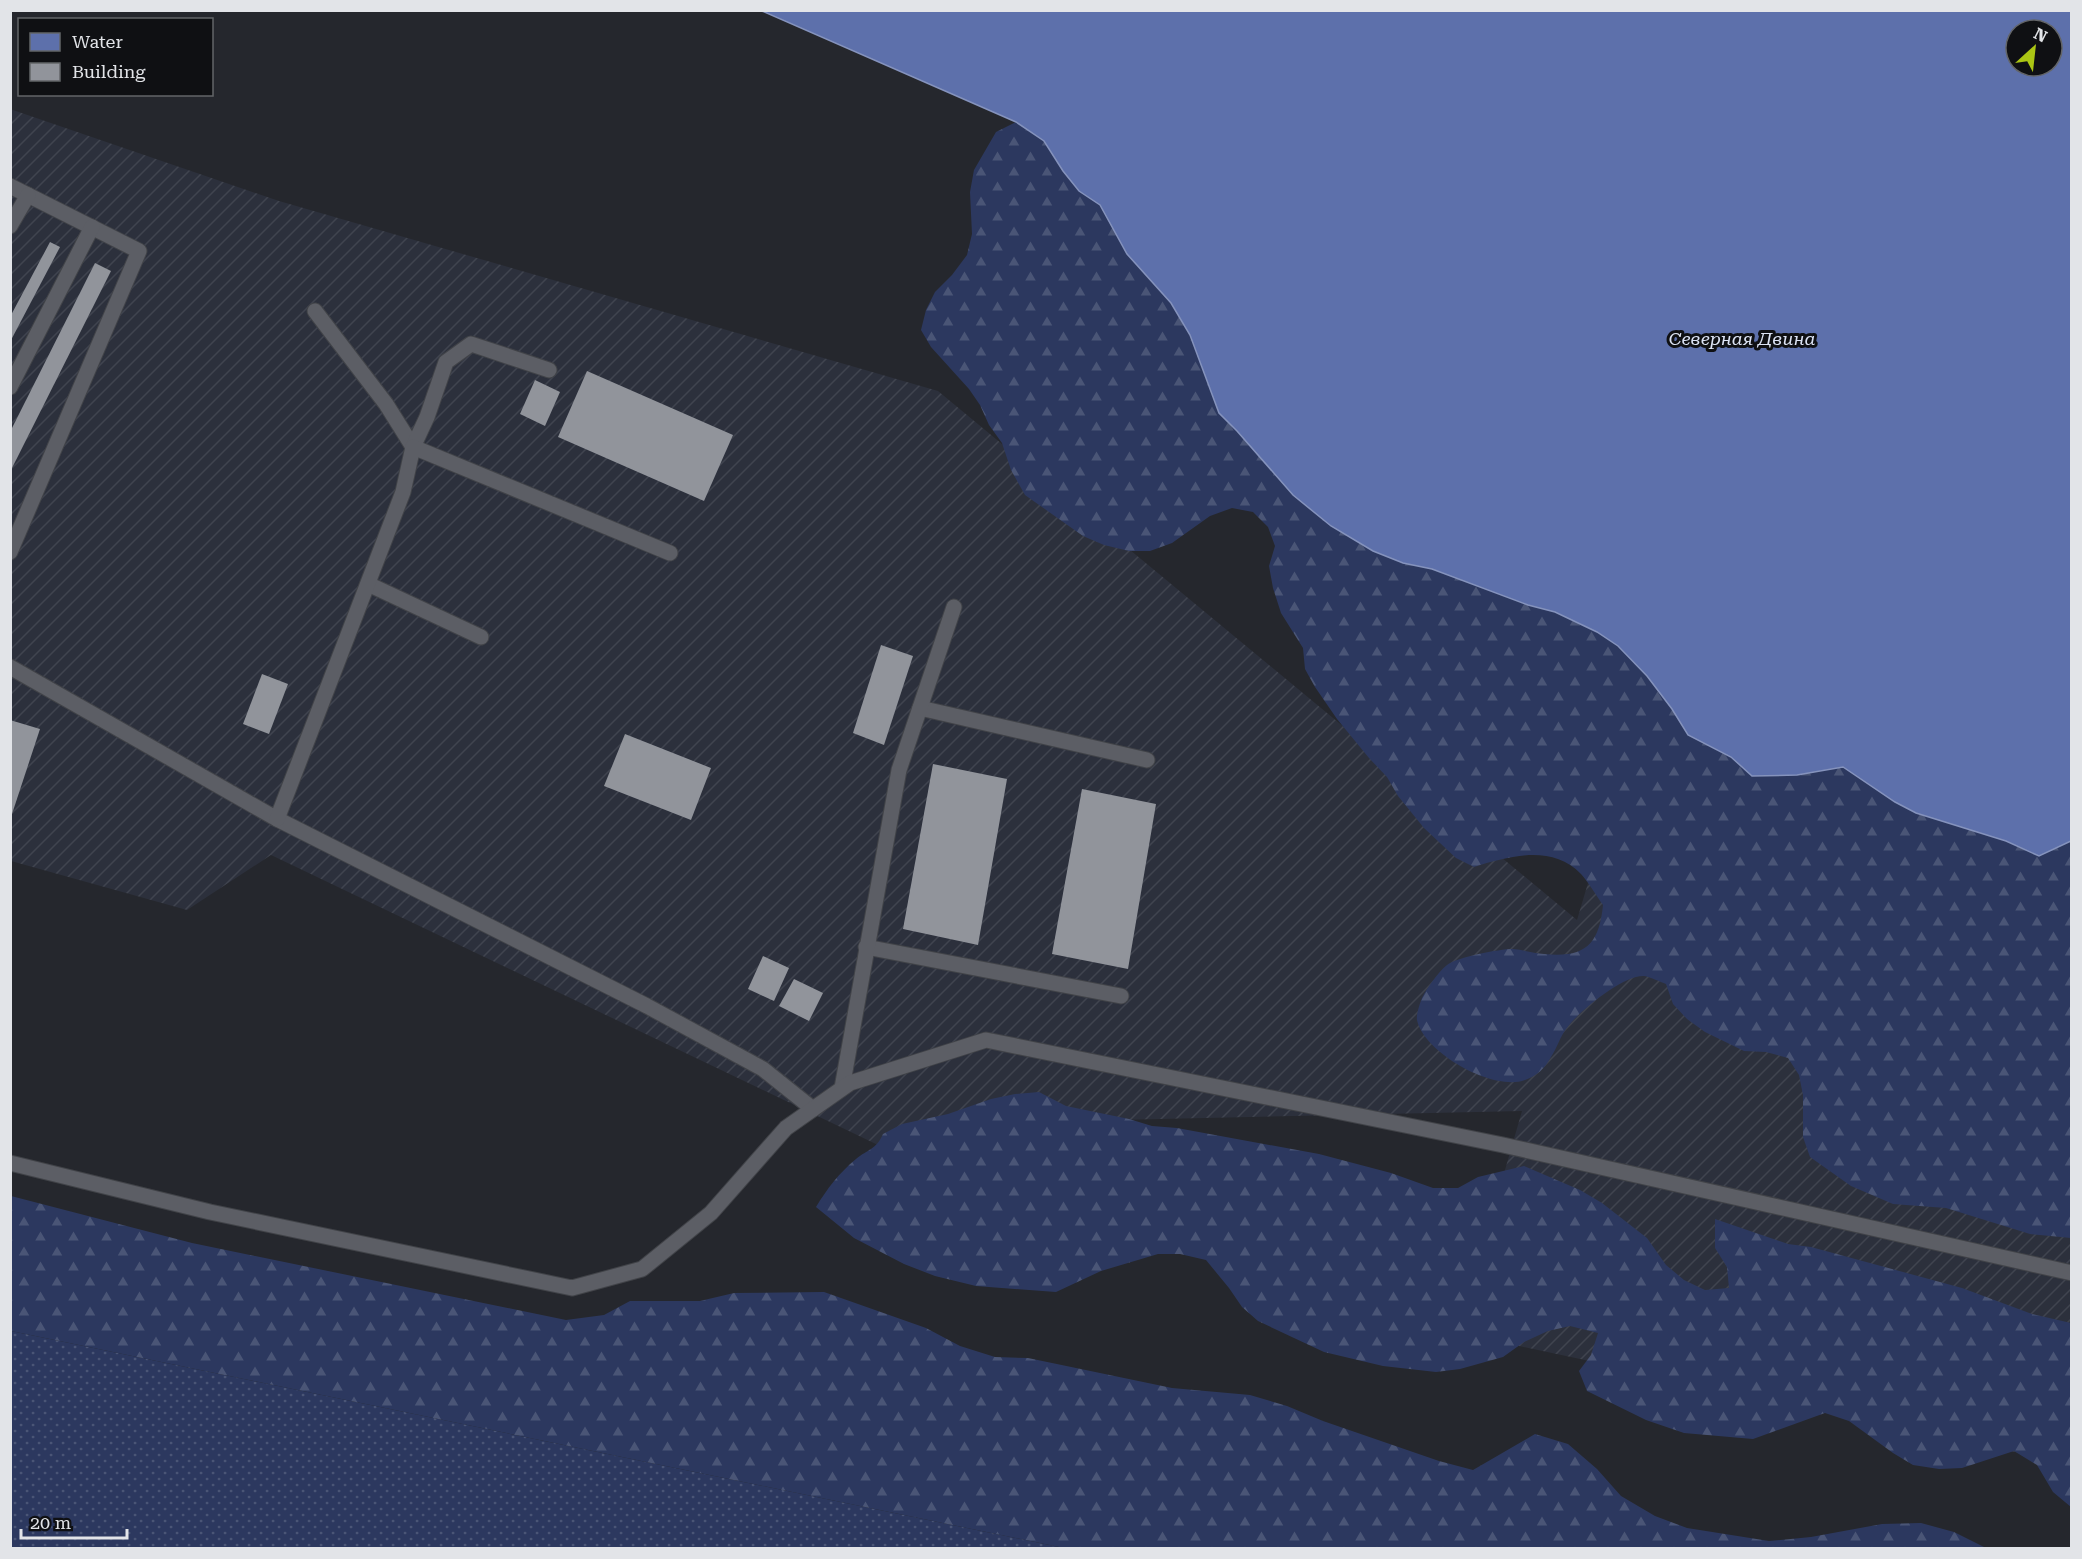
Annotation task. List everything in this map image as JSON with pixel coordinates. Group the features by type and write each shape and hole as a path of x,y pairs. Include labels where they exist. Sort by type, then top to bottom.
{"lane":[{"path":"10,186 139,251 10,552"},
{"path":"10,226 28,195"},
{"path":"10,387 92,227"},
{"path":"315,310 386,404 413,447 670,553"},
{"path":"277,819 404,492 413,447 427,417 446,362 471,344 549,370"},
{"path":"368,584 481,637"},
{"path":"842,1088 899,770 954,607"},
{"path":"10,667 277,819 658,1012 763,1069 813,1109"},
{"path":"920,708 1147,760"},
{"path":"866,947 1121,996"},
{"path":"10,1163 210,1212 572,1288 642,1269 711,1213 786,1128 850,1083 986,1040 1503,1145 2072,1273"}],"shaded area":[{"path":"10,109 279,201 938,391 1577,920 1629,745 2071,843 2071,1464 1458,1333 1522,1111 1025,1122 878,1145 271,855 187,910 11,861"}],"green space":[{"path":"1016,122 1044,141 1079,191 1100,204 1127,254 1171,303 1190,335 1219,413 1293,495 1331,526 1373,551 1403,563 1432,569 1528,605 1555,612 1597,632 1618,646 1647,676 1688,735 1731,757 1752,776 1797,775 1843,767 1916,813 2006,841 2039,856 2071,841 2071,1238 2030,1234 1946,1208 1893,1204 1851,1186 1810,1157 1803,1137 1803,1095 1799,1075 1788,1058 1766,1052 1744,1051 1705,1032 1687,1019 1673,1004 1666,984 1650,977 1635,977 1625,981 1590,1004 1566,1029 1549,1061 1533,1076 1525,1080 1512,1082 1479,1075 1446,1057 1432,1045 1422,1033 1417,1020 1418,1012 1422,998 1436,976 1447,965 1469,956 1507,949 1558,955 1580,951 1593,939 1598,930 1603,905 1581,874 1570,865 1557,859 1544,856 1516,856 1474,867 1456,858 1424,828 1398,796 1387,777 1337,719 1305,669 1303,648 1281,613 1273,588 1269,566 1275,546 1268,527 1253,512 1232,508 1210,516 1172,543 1150,551 1129,551 1104,545 1083,536 1025,495 1011,470 1002,443 989,425 980,405 969,389 931,347 921,330 926,310 935,292 967,255 972,234 970,192 974,170 996,132"},
{"path":"1039,1092 1066,1106 1152,1126 1177,1128 1319,1154 1391,1173 1433,1188 1458,1188 1478,1177 1524,1166 1580,1190 1602,1203 1647,1238 1666,1265 1684,1280 1705,1290 1729,1288 1727,1267 1715,1248 1715,1219 1788,1244 1811,1247 1962,1288 2032,1314 2071,1323 2071,1507 2053,1492 2037,1465 2014,1451 1962,1468 1939,1469 1913,1465 1849,1421 1825,1413 1753,1439 1684,1433 1646,1420 1587,1391 1579,1371 1591,1355 1598,1333 1570,1326 1548,1331 1524,1342 1503,1357 1460,1369 1436,1372 1383,1366 1324,1352 1258,1321 1242,1307 1206,1260 1180,1254 1158,1254 1101,1271 1056,1292 976,1286 935,1276 904,1264 854,1238 816,1207 850,1164 875,1146 883,1134 902,1124 948,1114 991,1099"},
{"path":"11,1196 192,1243 566,1320 604,1315 630,1301 700,1301 734,1293 824,1292 926,1328 960,1346 995,1357 1028,1358 1172,1388 1250,1395 1287,1406 1323,1421 1439,1461 1473,1470 1535,1434 1568,1444 1597,1469 1621,1496 1655,1516 1687,1528 1769,1541 1811,1537 1882,1524 1921,1523 1954,1532 1986,1548 1064,1548 11,1331"},
{"path":"11,1331 1064,1548 11,1548"}],"water":[{"name":"Северная Двина","path":"762,11 2071,11 2071,841 2039,856 2006,841 1916,813 1895,802 1843,767 1797,775 1752,776 1731,757 1688,735 1647,676 1618,646 1597,632 1555,612 1528,605 1432,569 1403,563 1373,551 1331,526 1293,495 1219,413 1190,335 1171,303 1127,254 1100,205 1079,191 1044,141 1016,122"}],"building":[{"path":"50,242 60,247 10,342 10,317"},
{"path":"95,263 111,271 10,472 10,432"},
{"path":"587,371 733,435 704,501 558,437"},
{"path":"535,380 560,392 545,426 520,414"},
{"path":"881,645 913,656 884,745 853,733"},
{"path":"262,674 288,684 269,734 243,724"},
{"path":"10,720 40,729 11,817 10,817"},
{"path":"625,734 711,768 691,820 604,786"},
{"path":"933,764 1007,779 978,945 903,929"},
{"path":"1082,789 1156,804 1128,969 1052,954"},
{"path":"763,956 789,968 774,1001 748,989"},
{"path":"794,979 823,993 809,1021 779,1006"}]}
